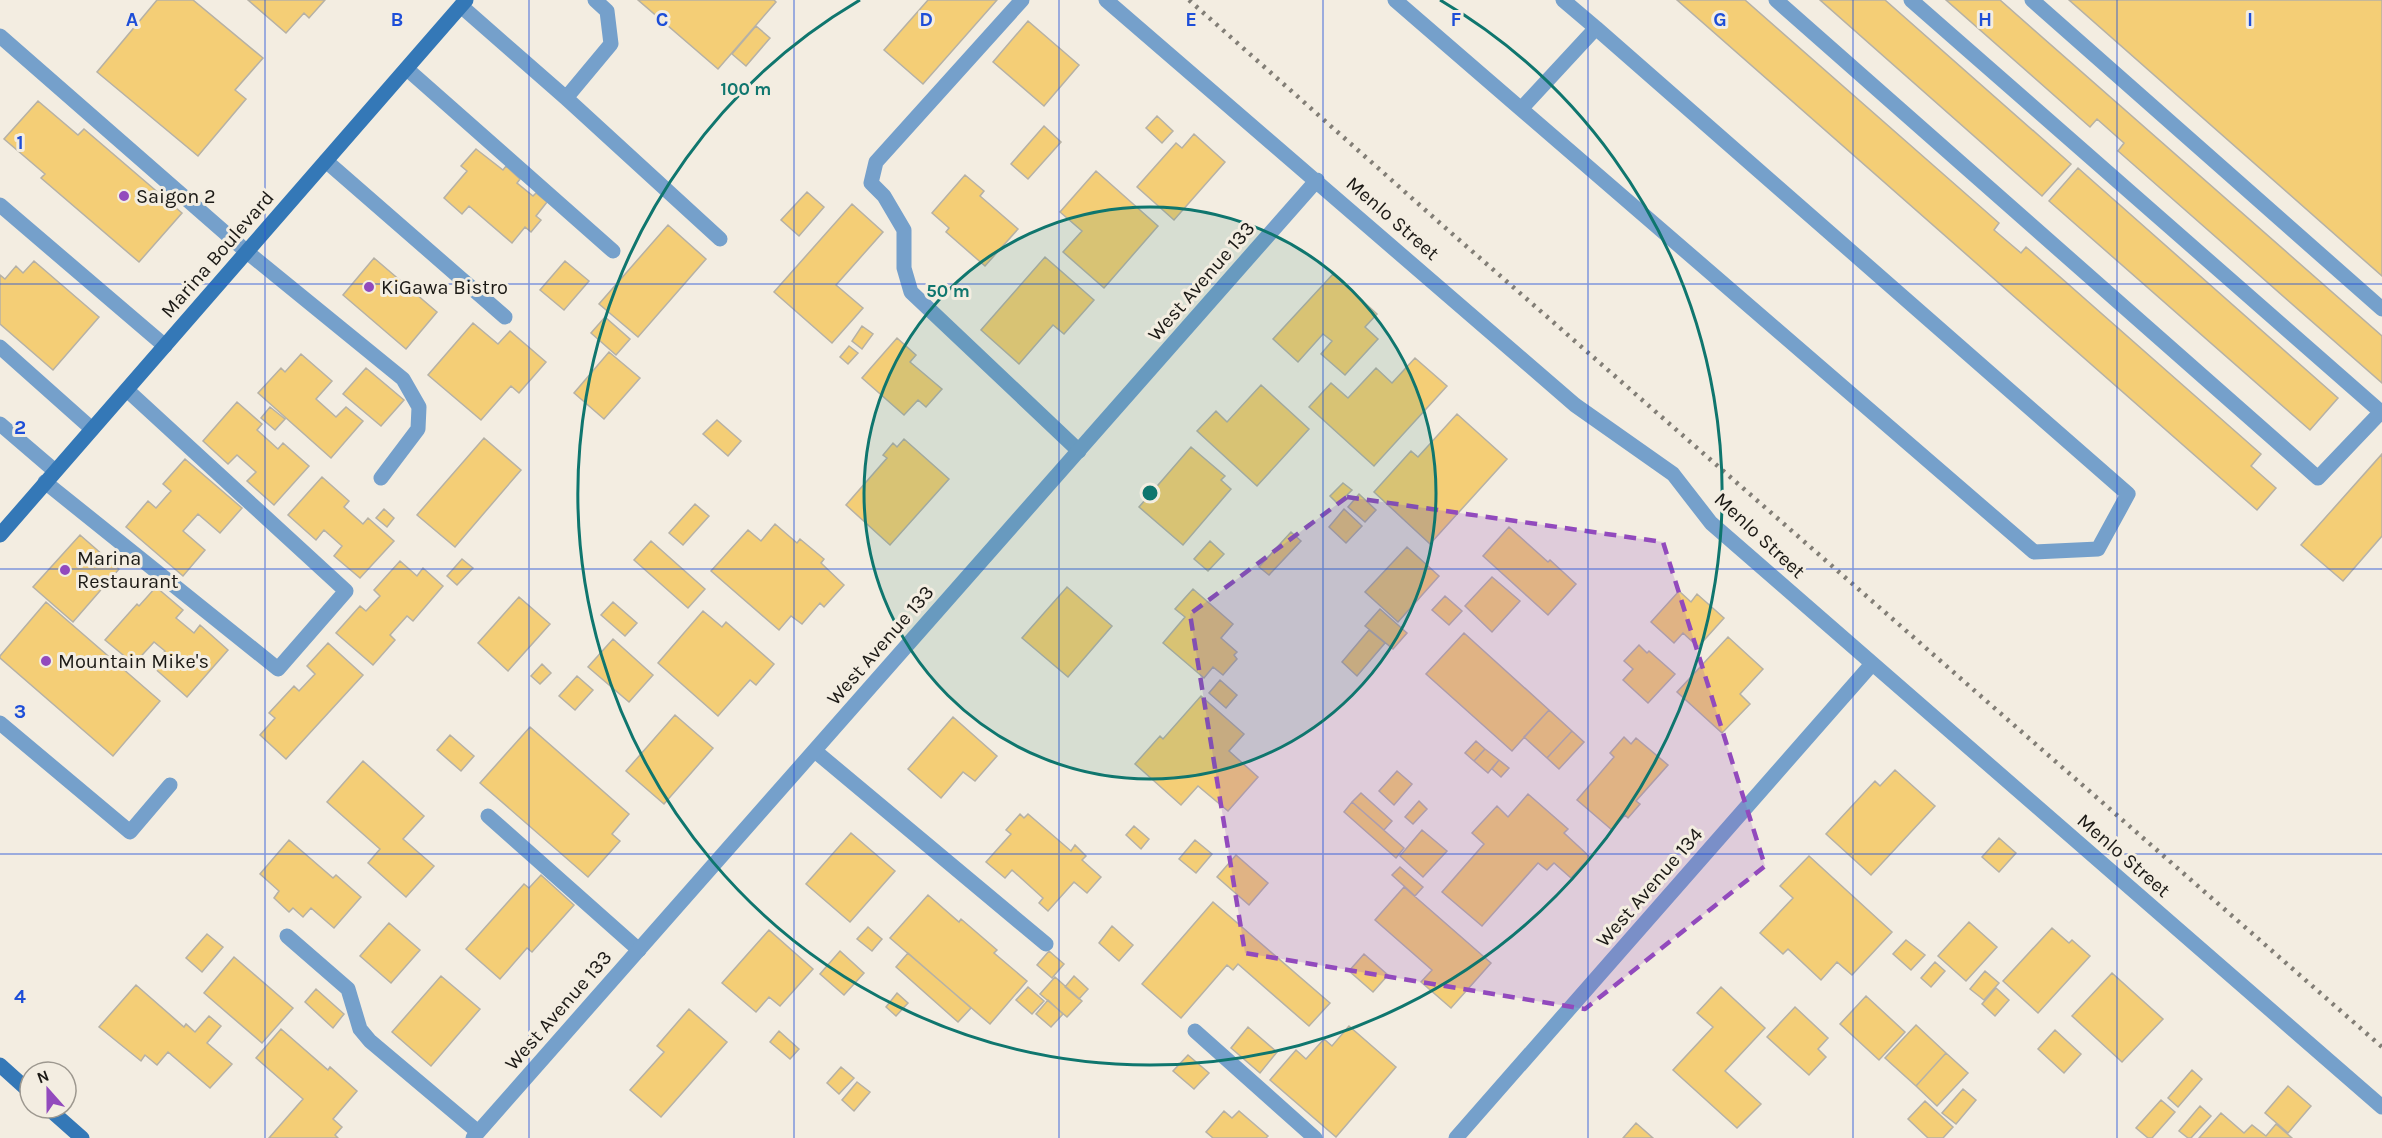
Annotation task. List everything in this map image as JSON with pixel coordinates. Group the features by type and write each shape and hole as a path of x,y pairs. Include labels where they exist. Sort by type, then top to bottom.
{"main road":[{"name":"Marina Boulevard","path":"0,535 463,3"},
{"path":"0,1065 18,1081"},
{"path":"62,1120 82,1138"}],"street":[{"path":"566,98 611,44 607,11 595,0"},
{"path":"1022,0 876,162 871,183 884,196 903,230 904,268 912,292 1079,451"},
{"name":"Menlo Street","path":"1106,0 1575,405 1673,474 1711,523 2382,1107"},
{"path":"1395,0 2034,552 2098,549 2128,494 1563,0"},
{"path":"1776,0 2318,478 2381,412 1911,0"},
{"path":"2032,0 2382,309"},
{"path":"463,3 720,239"},
{"path":"1521,110 1596,28"},
{"path":"0,36 247,252 403,379 419,407 418,429 381,478"},
{"path":"407,69 613,251"},
{"path":"326,161 505,317"},
{"name":"West Avenue 133","path":"476,1135 1317,180"},
{"path":"0,205 165,346"},
{"path":"0,347 92,429"},
{"path":"0,424 50,477 278,669 346,591 127,390"},
{"name":"West Avenue 134","path":"1456,1138 1872,664"},
{"path":"0,723 130,832 170,785"},
{"path":"815,751 1046,944"},
{"path":"488,816 639,950"},
{"path":"287,936 348,989 360,1029 370,1041 476,1135"},
{"path":"1195,1031 1315,1138"}],"highlighted area":[{"path":"1347,497 1663,542 1765,866 1585,1009 1245,953 1190,614"}],"building":[{"path":"157,0 193,0 263,58 235,90 246,99 198,156 97,72"},
{"path":"248,0 325,0 309,18 304,13 286,33"},
{"path":"638,0 774,0 776,2 718,69"},
{"path":"928,0 997,0 923,84 884,50"},
{"path":"1677,0 1745,0 1999,223 1994,230 2021,253 2026,247 2261,454 2251,466 2276,488 2257,510"},
{"path":"1820,0 1885,0 2071,164 2042,196"},
{"path":"1946,0 2000,0 2382,336 2382,383 2118,151 2124,143 2097,119 2090,127"},
{"path":"2069,0 2382,0 2382,276"},
{"path":"1028,21 1079,65 1044,106 993,62"},
{"path":"756,26 770,38 746,66 732,54"},
{"path":"38,101 78,135 84,129 182,213 139,262 41,178 45,174 4,139"},
{"path":"1157,116 1173,131 1162,143 1146,128"},
{"path":"1044,126 1061,142 1028,179 1011,164"},
{"path":"1194,134 1225,162 1174,220 1137,187 1176,143 1182,148"},
{"path":"476,149 503,170 506,166 520,179 517,183 533,196 536,193 547,202 536,216 541,220 531,232 525,227 512,243 469,206 462,214 444,198 467,171 461,166"},
{"path":"2078,168 2338,398 2310,430 2049,201"},
{"path":"1096,171 1158,226 1104,288 1063,252 1082,231 1060,212"},
{"path":"965,175 984,191 980,196 1018,229 985,266 946,232 949,228 932,213"},
{"path":"807,192 824,207 799,236 781,220"},
{"path":"852,204 883,232 836,285 863,308 832,343 774,292"},
{"path":"668,225 706,259 638,337 599,304"},
{"path":"1045,257 1094,300 1064,334 1053,325 1019,364 981,330"},
{"path":"374,258 437,312 406,349 343,295"},
{"path":"34,261 99,317 53,370 0,324 0,275 5,279 16,266 23,273"},
{"path":"565,261 589,281 564,310 540,290"},
{"path":"1333,274 1377,314 1365,327 1378,339 1345,375 1321,354 1332,341 1323,334 1298,362 1273,339"},
{"path":"605,317 630,339 616,355 591,333"},
{"path":"473,323 498,344 510,331 546,362 519,393 511,386 481,420 428,375"},
{"path":"862,326 873,334 862,349 852,341"},
{"path":"897,338 916,355 910,362 942,389 926,407 918,400 904,415 862,378"},
{"path":"849,346 858,353 848,364 840,357"},
{"path":"609,352 640,378 604,419 574,393"},
{"path":"301,354 332,381 316,399 336,417 346,407 363,421 331,458 258,393 281,368 285,372"},
{"path":"1415,358 1447,386 1374,466 1309,407 1331,383 1348,398 1376,368 1392,383"},
{"path":"366,368 404,400 381,426 343,394"},
{"path":"1261,385 1309,429 1257,486 1197,431 1216,411 1227,422"},
{"path":"237,402 262,424 257,430 278,449 283,443 309,466 274,505 247,481 256,472 237,455 228,464 203,441"},
{"path":"270,407 285,419 275,430 261,418"},
{"path":"1457,414 1507,459 1430,544 1374,492 1411,451 1418,457"},
{"path":"717,420 741,441 728,456 703,434"},
{"path":"484,438 521,470 455,547 417,515"},
{"path":"904,439 949,479 890,545 846,505 887,458 883,455 893,443 897,447"},
{"path":"1191,447 1225,476 1221,480 1231,489 1183,545 1139,507"},
{"path":"2382,454 2382,536 2343,581 2301,545"},
{"path":"185,459 242,508 220,533 198,514 183,531 205,550 183,576 126,527 148,501 156,508 171,491 163,484"},
{"path":"322,477 349,501 344,507 363,524 368,518 394,541 360,578 334,556 342,546 324,530 316,540 288,515"},
{"path":"1343,483 1352,490 1338,504 1330,496"},
{"path":"1359,494 1376,510 1365,522 1348,507"},
{"path":"695,504 709,516 683,545 669,533"},
{"path":"384,509 394,518 387,527 376,518"},
{"path":"1344,509 1362,526 1346,543 1329,527"},
{"path":"775,524 797,543 800,539 824,559 821,563 844,585 824,607 820,603 802,624 791,616 779,630 711,571 748,530 761,541"},
{"path":"1509,527 1576,584 1548,615 1483,556"},
{"path":"1291,532 1301,541 1269,575 1259,567"},
{"path":"80,535 119,569 73,622 33,587"},
{"path":"651,541 705,589 688,608 634,560"},
{"path":"1210,541 1224,554 1208,571 1194,559"},
{"path":"1407,547 1439,576 1398,622 1365,592"},
{"path":"462,559 473,568 457,585 447,576"},
{"path":"400,561 417,576 423,568 443,586 413,621 407,616 390,635 395,640 373,665 336,633 360,606 366,611 380,596 374,590"},
{"path":"1492,577 1520,601 1492,632 1465,606"},
{"path":"156,587 183,610 176,618 194,633 200,625 228,650 187,697 152,666 165,651 154,642 134,664 105,640 137,604 139,606"},
{"path":"1067,587 1112,626 1068,677 1022,638"},
{"path":"1193,589 1233,624 1221,638 1237,652 1234,655 1237,659 1223,675 1213,667 1204,678 1163,643 1185,617 1175,609"},
{"path":"1679,591 1691,602 1697,594 1724,618 1698,647 1683,633 1674,643 1651,622"},
{"path":"1445,596 1462,611 1449,625 1432,610"},
{"path":"519,597 550,624 508,671 478,643"},
{"path":"46,602 160,701 113,756 0,658"},
{"path":"613,602 637,623 625,636 601,615"},
{"path":"1380,609 1407,633 1393,649 1365,626"},
{"path":"703,611 722,627 726,622 774,664 756,685 750,680 718,716 658,663"},
{"path":"1369,630 1385,643 1357,676 1342,662"},
{"path":"1464,633 1549,710 1512,751 1426,674"},
{"path":"1728,637 1763,669 1740,694 1750,704 1722,733 1677,692"},
{"path":"613,639 653,675 629,702 588,667"},
{"path":"328,643 363,675 286,759 260,735 275,718 269,713 294,686 299,691 315,674 307,666"},
{"path":"1639,645 1675,674 1648,703 1623,680 1633,669 1624,661"},
{"path":"542,664 551,673 540,684 531,676"},
{"path":"577,676 593,690 575,710 559,696"},
{"path":"1220,680 1237,695 1226,708 1209,693"},
{"path":"1201,696 1244,734 1229,751 1258,777 1228,811 1198,786 1181,805 1135,764 1160,736 1163,739"},
{"path":"1549,710 1572,731 1547,758 1524,737"},
{"path":"675,715 713,748 664,804 626,771"},
{"path":"953,717 997,756 975,781 963,772 941,798 908,769"},
{"path":"530,727 629,814 612,834 620,841 588,877 480,783"},
{"path":"1572,731 1584,742 1559,769 1547,758"},
{"path":"450,735 474,756 461,771 437,750"},
{"path":"1624,737 1631,744 1636,738 1668,765 1636,801 1640,804 1628,818 1625,815 1612,830 1577,800 1614,757 1610,753"},
{"path":"1476,741 1485,749 1474,761 1465,753"},
{"path":"1485,749 1499,760 1488,773 1474,761"},
{"path":"1499,760 1509,768 1501,777 1492,769"},
{"path":"363,761 424,816 403,839 434,866 406,897 368,863 380,849 327,802"},
{"path":"1895,770 1935,806 1871,875 1826,834 1875,781 1880,786"},
{"path":"1397,771 1412,784 1394,805 1379,791"},
{"path":"1361,793 1392,821 1384,830 1352,802"},
{"path":"1528,794 1568,829 1564,833 1590,857 1571,878 1554,863 1547,870 1538,863 1482,926 1442,892 1484,844 1472,833 1497,806 1508,817"},
{"path":"1419,801 1427,809 1413,824 1405,817"},
{"path":"1352,802 1404,848 1396,858 1344,812"},
{"path":"1020,814 1024,818 1028,814 1071,851 1075,845 1086,856 1082,860 1101,877 1087,893 1074,882 1048,911 1039,903 1043,898 1012,870 1005,878 986,862 1011,834 1006,830"},
{"path":"1134,826 1149,839 1141,849 1126,835"},
{"path":"1422,830 1447,851 1423,877 1400,856"},
{"path":"851,833 895,871 850,922 806,884"},
{"path":"1999,838 2016,853 1999,872 1982,857"},
{"path":"289,840 333,878 336,875 361,897 334,928 311,908 303,917 293,908 289,912 274,898 279,891 260,874"},
{"path":"1195,840 1212,854 1196,873 1179,859"},
{"path":"1236,855 1268,883 1249,905 1217,877"},
{"path":"1809,856 1892,932 1852,975 1837,962 1821,980 1788,949 1783,954 1760,933 1793,898 1780,886"},
{"path":"1400,867 1423,887 1415,896 1392,875"},
{"path":"541,875 574,905 532,952 527,948 500,979 466,949 524,884 529,888"},
{"path":"1404,887 1491,963 1451,1008 1421,982 1432,970 1375,920"},
{"path":"928,895 959,922 961,919 997,950 994,953 1027,981 990,1024 890,938"},
{"path":"1213,902 1330,1003 1309,1026 1238,964 1233,970 1227,965 1181,1018 1142,984"},
{"path":"1969,922 1997,947 1966,981 1938,956"},
{"path":"389,923 420,950 391,983 360,956"},
{"path":"1112,926 1133,945 1119,961 1099,943"},
{"path":"868,927 882,939 872,951 857,939"},
{"path":"2052,928 2069,943 2072,940 2090,956 2038,1013 2003,981"},
{"path":"769,930 813,969 780,1006 769,997 756,1012 722,983"},
{"path":"207,934 223,947 202,972 186,958"},
{"path":"1906,940 1925,955 1911,970 1893,954"},
{"path":"840,951 864,973 844,995 820,974"},
{"path":"1049,951 1064,964 1052,978 1037,965"},
{"path":"908,953 971,1008 958,1022 896,967"},
{"path":"1364,954 1388,975 1373,992 1349,971"},
{"path":"234,957 293,1008 262,1043 204,993"},
{"path":"1935,962 1945,971 1931,987 1921,978"},
{"path":"1985,971 1999,983 1984,1000 1970,989"},
{"path":"2112,973 2163,1019 2122,1062 2072,1016"},
{"path":"441,976 480,1009 431,1066 392,1032"},
{"path":"1074,976 1088,989 1079,999 1065,987"},
{"path":"1055,977 1082,1001 1067,1017 1040,994"},
{"path":"136,985 184,1027 186,1024 195,1032 209,1016 221,1026 207,1043 232,1064 210,1088 168,1052 157,1065 145,1055 141,1061 99,1027"},
{"path":"1028,987 1044,1001 1032,1014 1016,1000"},
{"path":"1721,987 1765,1028 1725,1071 1761,1104 1737,1128 1673,1070 1713,1027 1697,1013"},
{"path":"1996,988 2009,1000 1995,1016 1982,1004"},
{"path":"316,989 344,1014 333,1028 305,1002"},
{"path":"897,993 908,1003 896,1016 886,1007"},
{"path":"1866,996 1905,1032 1879,1060 1840,1024"},
{"path":"1048,1000 1063,1014 1051,1027 1036,1014"},
{"path":"1795,1007 1828,1038 1818,1049 1826,1057 1809,1075 1767,1037"},
{"path":"689,1009 727,1042 661,1117 630,1090 664,1052 657,1046"},
{"path":"1916,1025 1946,1053 1916,1086 1885,1058"},
{"path":"1349,1026 1396,1067 1336,1137 1270,1080 1296,1050 1306,1059 1324,1039 1332,1046"},
{"path":"1248,1027 1277,1052 1260,1073 1231,1048"},
{"path":"281,1029 328,1070 330,1067 357,1091 333,1119 342,1127 335,1135 338,1138 269,1138 303,1099 256,1058"},
{"path":"2055,1030 2081,1054 2064,1073 2038,1049"},
{"path":"779,1031 799,1049 790,1059 770,1042"},
{"path":"1946,1053 1968,1073 1937,1106 1916,1086"},
{"path":"1188,1055 1209,1073 1194,1089 1173,1071"},
{"path":"841,1067 854,1078 839,1094 827,1083"},
{"path":"2192,1070 2202,1079 2178,1107 2168,1098"},
{"path":"857,1082 870,1092 854,1111 842,1100"},
{"path":"2288,1086 2311,1106 2288,1133 2265,1113"},
{"path":"1963,1089 1976,1100 1956,1124 1942,1113"},
{"path":"2161,1100 2175,1112 2152,1138 2148,1138 2136,1128"},
{"path":"1925,1101 1953,1127 1943,1138 1928,1138 1908,1119"},
{"path":"2200,1106 2211,1116 2191,1138 2188,1138 2179,1131"},
{"path":"1224,1111 1232,1118 1239,1111 1268,1136 1266,1138 1213,1138 1206,1132"},
{"path":"2221,1113 2244,1133 2252,1125 2266,1136 2276,1124 2292,1138 2199,1138"},
{"path":"1636,1123 1653,1138 1623,1138"}],"railway":[{"path":"1189,0 1441,224 2382,1047"}],"place":[{"name":"Saigon 2","path":"124,196"},
{"name":"KiGawa Bistro","path":"369,287"},
{"name":"Marina Restaurant","path":"65,570"},
{"name":"Mountain Mike's","path":"46,661"}]}
